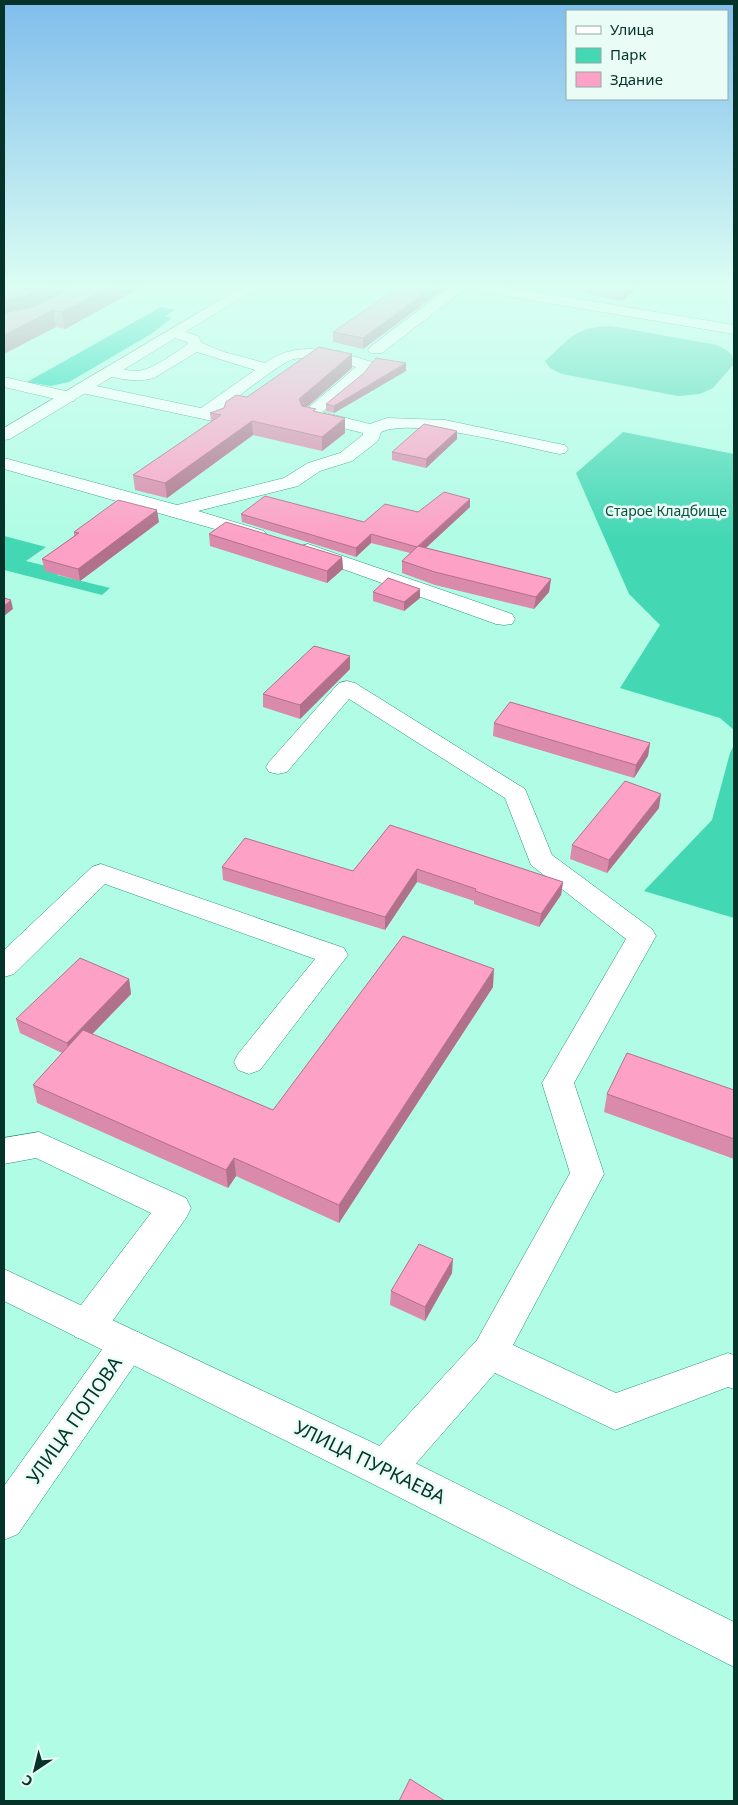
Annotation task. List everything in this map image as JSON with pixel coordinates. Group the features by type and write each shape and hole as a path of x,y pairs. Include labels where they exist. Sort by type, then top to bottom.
{"main road":[{"path":"4,435 115,369"},
{"path":"110,372 133,376 148,375 158,369"},
{"path":"4,382 211,415 267,369"},
{"path":"363,369 357,376 309,414 372,430 387,423 446,425 559,449"},
{"path":"177,511 292,482 314,467 346,458 372,437 372,430"},
{"path":"4,463 177,511 332,557 504,619"},
{"path":"278,767 346,688 516,794 540,859 642,936 558,1083 587,1174 490,1352 385,1469"},
{"path":"4,967 101,873 334,955 249,1062"},
{"path":"4,1151 39,1145 174,1208 88,1325"},
{"name":"УЛИЦА ПУРКАЕВА","path":"4,1284 385,1469 734,1645"},
{"name":"УЛИЦА ПОПОВА","path":"4,1520 127,1345"},
{"path":"490,1352 615,1412 728,1370 734,1372"}],"green space":[{"path":"50,369 91,369 69,382 51,386 27,382"},
{"path":"552,369 729,369 713,388 700,394 678,396 562,374"},
{"name":"Старое Кладбище","path":"623,432 734,454 734,730 720,718 620,688 660,625 629,594 576,473"},
{"path":"4,536 46,547 26,561 62,570 57,575 110,588 102,595 4,570"},
{"path":"734,745 734,918 644,891 712,820 730,753"}],"building":[{"path":"287,369 334,369 299,399 302,406 316,409 313,411 345,418 322,437 252,421 165,483 133,475 221,415 210,413 224,408 226,402 236,395 247,397"},
{"path":"367,369 396,369 334,406 326,404"},
{"path":"424,424 457,431 426,459 392,452"},
{"path":"444,492 470,499 417,547 371,534 356,548 241,514 265,496 364,522 385,504 418,512"},
{"path":"118,500 157,510 78,569 42,559 79,533 74,532"},
{"path":"226,522 342,557 327,571 209,534"},
{"path":"418,546 551,579 536,597 435,572 402,561"},
{"path":"388,578 420,589 404,602 373,592"},
{"path":"4,598 11,600 4,606"},
{"path":"314,646 350,656 300,705 263,694"},
{"path":"510,702 650,743 636,765 494,723"},
{"path":"625,781 661,794 609,860 572,845"},
{"path":"390,825 563,882 541,914 417,869 385,917 222,867 245,838 353,871"},
{"path":"403,936 494,969 339,1205 234,1158 226,1170 33,1085 83,1030 273,1110"},
{"path":"80,958 129,979 67,1043 16,1019"},
{"path":"627,1053 734,1090 734,1139 607,1094"},
{"path":"419,1244 453,1259 425,1307 391,1291"},
{"path":"410,1779 445,1801 399,1801"}]}
